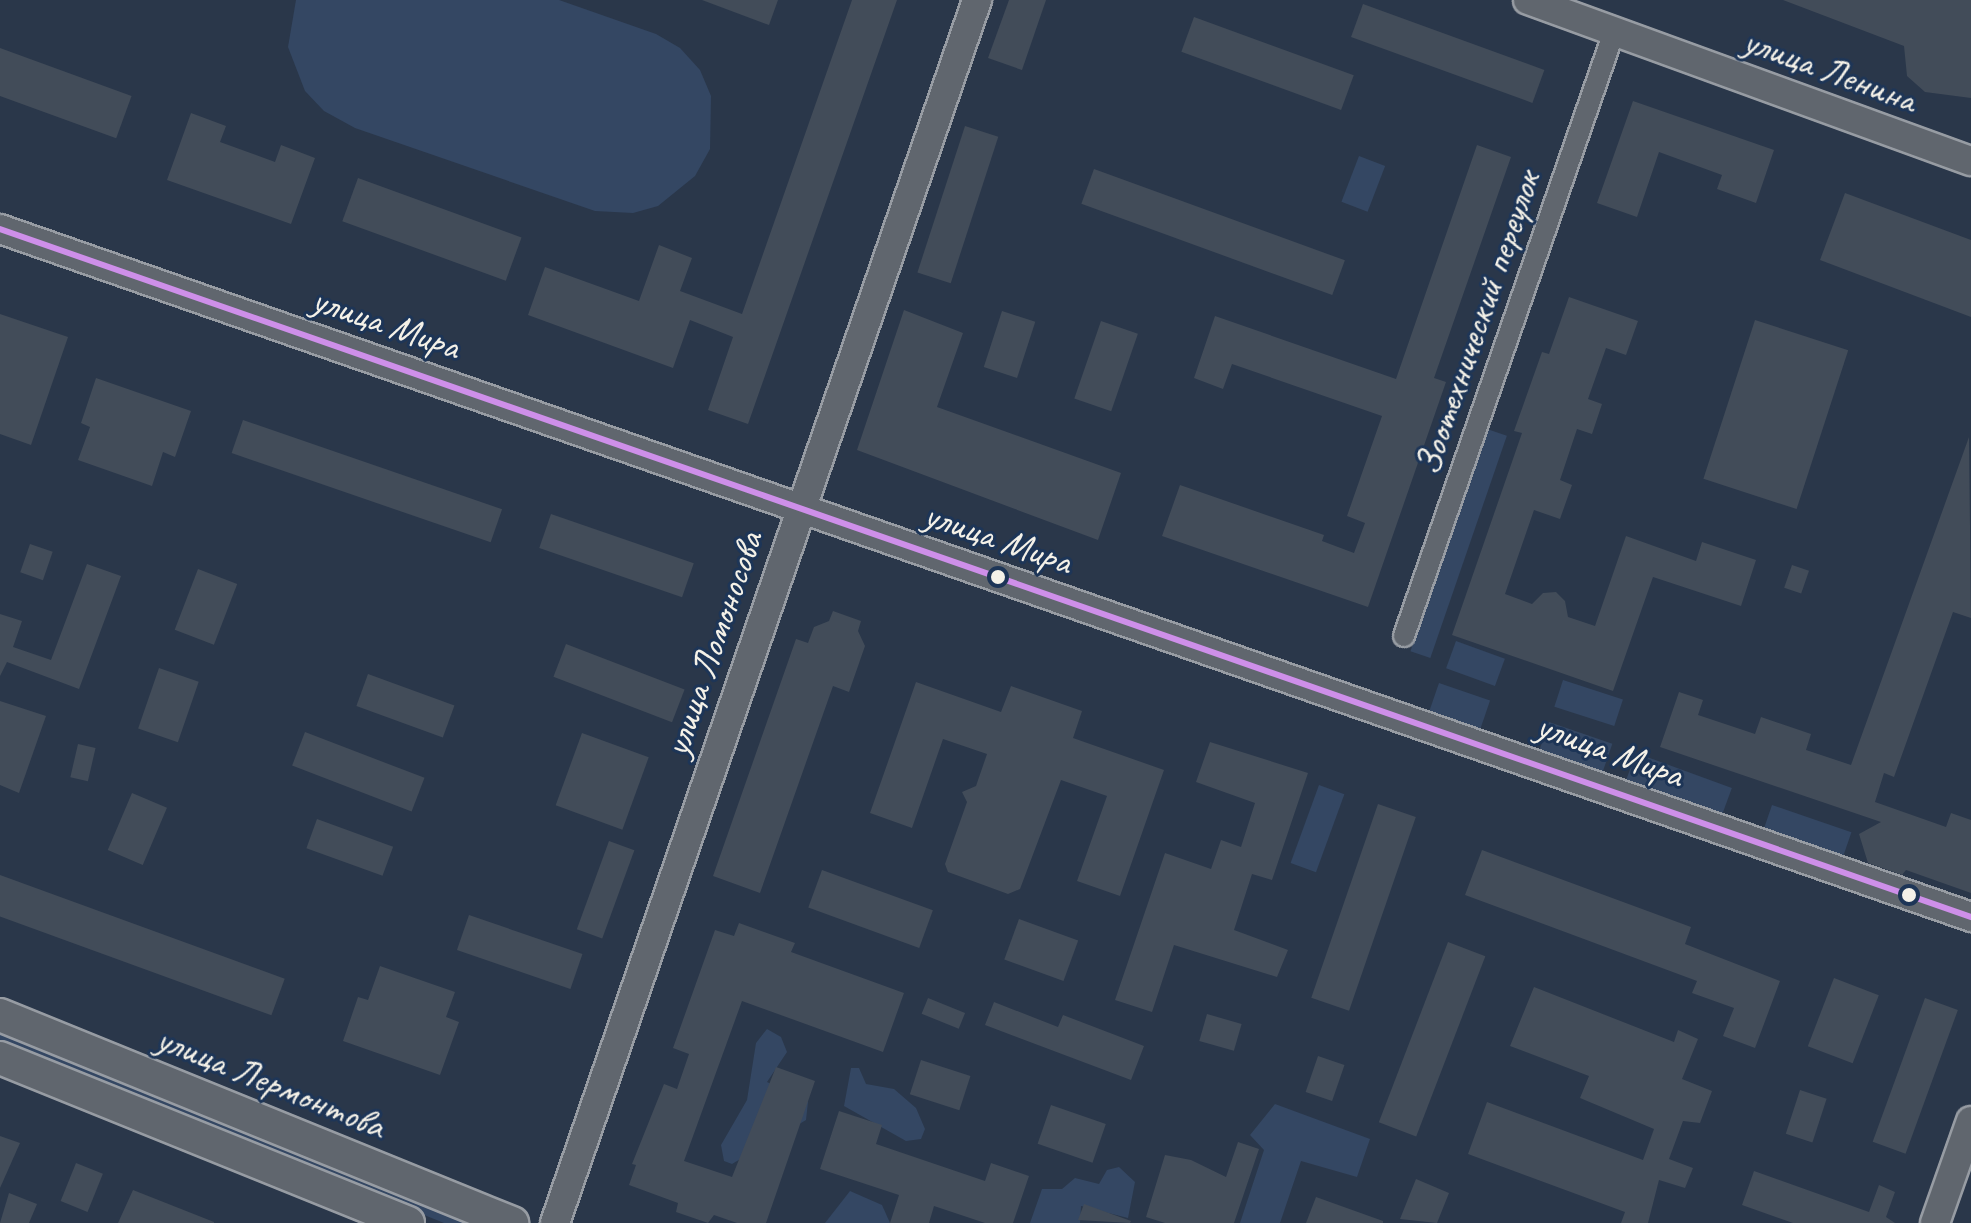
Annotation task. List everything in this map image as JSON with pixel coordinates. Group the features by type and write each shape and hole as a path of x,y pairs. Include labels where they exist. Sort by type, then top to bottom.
{"main road":[{"name":"улица Ломоносова","path":"555,1223 799,508 977,0"},
{"name":"улица Ленина","path":"1528,0 1971,161"},
{"name":"улица Мира","path":"0,229 1971,917"},
{"name":"улица Лермонтова","path":"0,1015 512,1223"},
{"name":"улица Лермонтова","path":"0,1058 408,1223"},
{"path":"1935,1223 1971,1121"}],"street":[{"name":"Зоотехнический переулок","path":"1404,636 1614,32"}],"shaded area":[{"path":"296,0 559,0 656,34 680,48 700,70 711,96 710,149 695,176 658,206 633,213 595,211 355,128 324,111 305,91 288,47"},
{"path":"1359,156 1385,166 1368,212 1341,202"},
{"path":"1487,429 1507,436 1430,658 1410,651"},
{"path":"1456,641 1505,659 1495,686 1446,668"},
{"path":"1563,680 1623,699 1614,726 1554,707"},
{"path":"1439,683 1490,701 1480,730 1429,712"},
{"path":"1549,722 1612,744 1602,773 1539,751"},
{"path":"1636,753 1732,788 1721,818 1625,783"},
{"path":"1319,785 1344,794 1316,872 1291,863"},
{"path":"1772,805 1851,832 1843,856 1764,829"},
{"path":"767,1029 781,1037 787,1052 767,1082 808,1102 806,1120 732,1164 724,1161 721,1145 747,1100 756,1043"},
{"path":"0,1030 475,1223 444,1223 0,1044"},
{"path":"851,1068 859,1068 866,1084 894,1089 916,1108 925,1129 921,1139 906,1141 844,1106"},
{"path":"1275,1104 1370,1139 1357,1177 1301,1161 1280,1223 1240,1223 1264,1150 1250,1135"},
{"path":"1119,1167 1135,1182 1128,1218 1081,1206 1080,1223 1030,1223 1042,1189 1062,1189 1075,1178 1099,1184 1107,1170"},
{"path":"850,1191 882,1205 890,1223 825,1223"}],"building":[{"path":"702,0 778,0 769,25"},
{"path":"852,0 897,0 748,424 708,410 733,337 690,320 673,368 528,315 545,267 639,301 659,245 692,258 680,291 742,314"},
{"path":"1009,0 1046,0 1022,70 988,58"},
{"path":"1783,0 1971,0 1971,98 1925,92 1907,76 1904,46"},
{"path":"1363,4 1544,70 1532,103 1351,37"},
{"path":"1194,17 1354,75 1341,110 1181,52"},
{"path":"0,48 132,96 116,138 0,96"},
{"path":"1633,101 1774,150 1756,203 1717,189 1722,175 1659,152 1637,217 1597,203"},
{"path":"191,113 226,126 220,142 275,162 281,145 315,158 291,224 167,180"},
{"path":"965,126 998,137 951,283 917,272"},
{"path":"1477,145 1511,157 1434,378 1446,382 1368,607 1162,536 1180,485 1324,535 1322,541 1354,553 1365,523 1347,516 1382,416 1232,364 1223,389 1194,378 1215,316 1396,379"},
{"path":"1094,169 1345,260 1332,295 1081,204"},
{"path":"358,178 522,238 506,281 342,221"},
{"path":"1845,193 1971,240 1971,317 1820,260"},
{"path":"1569,297 1638,321 1626,355 1606,348 1588,399 1602,404 1592,434 1577,429 1560,480 1572,485 1560,519 1534,510 1505,594 1532,604 1543,593 1556,592 1565,601 1568,617 1595,626 1626,536 1696,561 1702,542 1756,560 1741,606 1653,577 1613,691 1452,635 1522,433 1514,431 1542,352 1549,354"},
{"path":"904,310 963,333 937,407 1121,473 1098,540 857,450"},
{"path":"1002,311 1035,322 1017,378 984,367"},
{"path":"0,314 68,337 31,445 0,434"},
{"path":"1755,320 1848,350 1797,509 1703,479"},
{"path":"1101,321 1138,334 1111,411 1074,399"},
{"path":"96,378 191,411 175,457 163,452 152,486 78,460 90,427 81,423"},
{"path":"243,420 502,509 491,542 232,453"},
{"path":"1969,437 1971,618 1953,612 1894,777 1884,773 1875,802 1946,827 1951,813 1971,820 1971,893 1906,870 1902,875 1868,863 1859,834 1881,822 1660,747 1679,692 1703,700 1698,715 1755,734 1761,717 1811,734 1806,750 1851,765"},
{"path":"551,514 694,563 682,597 539,548"},
{"path":"30,544 53,552 43,580 20,572"},
{"path":"87,564 121,576 79,689 7,662 0,676 0,614 22,621 13,647 51,660"},
{"path":"1792,565 1809,571 1801,594 1784,588"},
{"path":"198,569 237,584 214,645 175,630"},
{"path":"833,611 861,621 858,631 865,646 849,692 833,686 760,893 713,876 796,639 808,643 814,627 829,621"},
{"path":"566,644 685,690 672,722 553,677"},
{"path":"159,668 199,682 178,742 138,729"},
{"path":"368,674 454,705 443,737 356,706"},
{"path":"916,682 1001,712 1011,686 1082,711 1073,738 1164,770 1120,896 1077,881 1107,796 1061,780 1020,889 1008,894 948,872 945,864 967,802 962,792 976,786 987,754 943,739 912,828 870,813"},
{"path":"0,701 46,716 19,793 0,785"},
{"path":"305,732 424,778 412,811 292,766"},
{"path":"582,733 649,757 622,830 556,805"},
{"path":"1210,742 1308,773 1272,880 1252,874 1234,930 1288,950 1277,977 1174,945 1152,1012 1115,1000 1165,853 1211,869 1221,840 1241,847 1255,803 1196,782"},
{"path":"78,744 96,748 88,781 70,777"},
{"path":"132,793 167,808 143,865 108,850"},
{"path":"1378,804 1416,817 1349,1011 1311,998"},
{"path":"317,819 393,847 383,876 306,848"},
{"path":"609,841 634,850 602,939 577,929"},
{"path":"1482,850 1691,927 1685,944 1780,981 1755,1048 1723,1036 1734,1008 1692,993 1697,981 1465,895"},
{"path":"822,870 933,910 919,948 808,908"},
{"path":"0,875 285,979 271,1015 0,917"},
{"path":"469,915 582,954 570,989 457,950"},
{"path":"1019,919 1078,941 1063,981 1004,959"},
{"path":"739,923 795,943 791,952 904,993 883,1052 742,1001 684,1161 732,1177 776,1067 815,1081 766,1223 737,1223 714,1215 708,1223 676,1212 678,1203 629,1185 636,1165 632,1164 664,1084 677,1089 689,1054 673,1048 715,930 734,936"},
{"path":"1448,942 1485,956 1416,1137 1379,1122"},
{"path":"380,966 455,992 446,1017 459,1022 440,1075 343,1041 358,997 368,1000"},
{"path":"1834,978 1879,995 1853,1063 1808,1046"},
{"path":"1534,987 1674,1042 1678,1030 1698,1039 1682,1079 1712,1091 1700,1123 1683,1121 1669,1159 1693,1168 1685,1188 1659,1180 1648,1223 1621,1223 1625,1212 1468,1154 1487,1102 1643,1160 1654,1129 1580,1098 1589,1076 1510,1046"},
{"path":"928,998 965,1013 959,1029 922,1014"},
{"path":"1925,998 1958,1010 1906,1154 1873,1142"},
{"path":"994,1002 1058,1027 1063,1015 1144,1046 1131,1080 985,1025"},
{"path":"1207,1014 1242,1024 1234,1051 1199,1041"},
{"path":"1318,1056 1344,1065 1332,1101 1306,1092"},
{"path":"921,1060 970,1076 959,1110 910,1094"},
{"path":"1800,1090 1827,1099 1812,1142 1786,1134"},
{"path":"1051,1105 1106,1124 1092,1163 1038,1144"},
{"path":"839,1111 882,1125 876,1144 985,1181 991,1163 1029,1176 1013,1223 985,1223 934,1206 929,1223 890,1223 899,1195 820,1169"},
{"path":"0,1136 20,1143 0,1188"},
{"path":"1238,1142 1259,1149 1234,1223 1165,1223 1146,1217 1165,1155 1191,1160 1226,1177"},
{"path":"76,1163 103,1174 88,1212 61,1201"},
{"path":"1754,1171 1869,1212 1879,1185 1895,1192 1886,1217 1895,1223 1793,1223 1742,1205"},
{"path":"1416,1179 1449,1193 1437,1223 1400,1219"},
{"path":"133,1190 214,1222 214,1223 118,1223"},
{"path":"9,1193 37,1204 29,1223 0,1223"},
{"path":"1316,1197 1383,1221 1383,1223 1306,1223"},
{"path":"1084,1204 1131,1221 1078,1220"}],"transit line":[{"path":"0,229 1971,917"}]}
